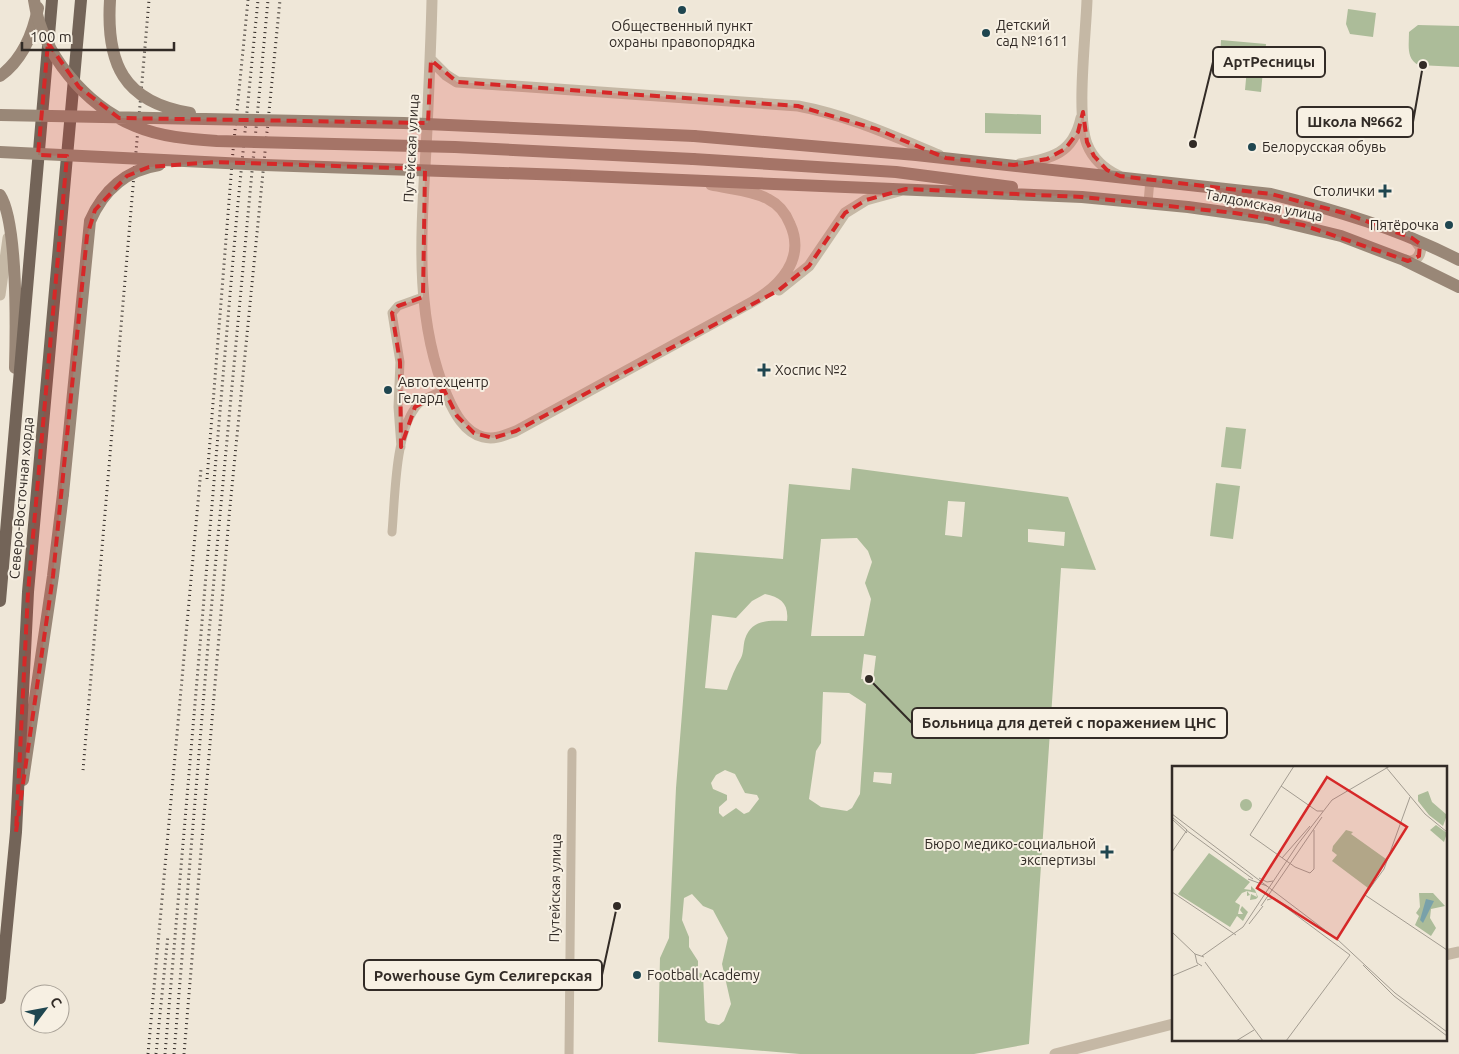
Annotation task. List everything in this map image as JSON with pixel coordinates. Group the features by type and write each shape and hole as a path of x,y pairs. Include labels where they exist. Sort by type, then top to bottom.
{"main road":[{"path":"34,0 40,26 50,47 79,87 115,116 153,132 175,138 217,141 455,147 896,172 1082,197"},
{"path":"0,76 13,65 24,50 40,0"},
{"name":"Северо-Восточная хорда","path":"0,601 14,457 52,0"},
{"name":"Северо-Восточная хорда","path":"0,998 16,832 28,592 81,0"},
{"path":"110,0 110,31 114,58 130,86 150,101 163,107 230,119"},
{"path":"0,115 230,119"},
{"name":"Талдомская улица","path":"230,119 486,125 694,136 946,158 1120,176 1271,194 1344,213 1414,239 1459,260"},
{"path":"0,152 91,158 462,170 692,182 1082,197"},
{"path":"16,832 53,576 87,236 90,222 103,198 118,181 127,176 149,167 215,162"},
{"path":"0,196 7,208 10,229 16,360 14,457"},
{"name":"Талдомская улица","path":"1082,197 1235,213 1303,225 1341,236 1404,260 1459,288"}],"street":[{"name":"Путейская улица","path":"432,0 422,240 423,296 434,358 444,390 456,416 465,426 482,437 503,436 516,431 752,302"},
{"path":"1087,0 1083,112 1087,142 1094,156 1107,170 1120,176"},
{"path":"431,60 446,75 457,82 798,106 822,111 876,129 946,158"},
{"path":"1014,165 1047,159 1065,149 1078,132 1083,112"},
{"path":"1148,203 1150,180"},
{"path":"692,182 755,194 769,199 786,217 794,238 792,264 779,284 752,302"},
{"path":"752,302 779,290 799,276 817,254 840,218 851,208 866,200 906,189"},
{"path":"0,295 10,229"},
{"path":"1404,260 1416,259 1420,252 1420,244 1414,239"},
{"path":"392,532 401,447 398,407 400,362 392,313 398,306 423,296"},
{"path":"401,447 415,407 424,399 444,390"},
{"name":"Путейская улица","path":"569,1054 572,752"},
{"path":"1446,955 1459,952"},
{"path":"1055,1054 1172,1024"}],"highlighted area":[{"path":"48,43 79,87 119,118 428,123 431,60 457,82 798,106 876,129 946,158 1014,165 1047,159 1065,149 1078,132 1083,112 1087,142 1094,156 1107,170 1120,176 1271,194 1344,213 1412,238 1420,244 1419,256 1408,261 1303,225 1235,213 1082,197 906,189 866,200 845,213 809,266 779,290 516,431 493,438 474,433 457,416 444,390 415,407 401,447 400,362 392,313 398,306 423,297 425,169 215,162 149,167 127,176 95,210 87,236 53,576 16,832 28,592 67,156 38,155"}],"green space":[{"path":"1348,9 1376,13 1373,37 1350,34 1346,24"},
{"path":"1418,25 1459,26 1459,67 1418,65 1414,62 1409,51 1409,32"},
{"path":"1221,40 1266,44 1264,63 1220,59"},
{"path":"1247,68 1263,70 1261,92 1245,90"},
{"path":"985,113 1041,115 1041,134 985,133"},
{"path":"1226,427 1246,429 1241,469 1221,467"},
{"path":"852,468 1068,497 1096,570 1061,568 1029,1044 974,1054 800,1054 658,1042 660,958 669,938 676,788 695,552 783,559 789,484 850,490","holes":["948,501 965,502 962,537 945,535","1028,529 1065,532 1064,546 1028,542","857,538 868,551 872,562 865,583 871,599 864,636 811,636 821,539","765,594 780,599 787,610 787,621 762,622 752,627 748,632 744,641 742,656 727,690 705,688 712,615 736,618 752,601","864,654 876,656 873,680 861,679","823,692 849,693 866,704 860,794 852,808 847,811 821,807 809,799 816,751 821,743","725,770 735,774 745,793 757,795 759,799 749,812 744,814 736,808 723,817 719,813 719,807 727,800 727,795 713,789 711,783 716,775","874,772 892,773 891,784 873,782","692,894 703,906 713,910 728,938 722,964 731,1004 724,1021 719,1025 708,1023 705,1020 703,974 698,972 698,961 689,947 689,937 682,920 684,898"]},
{"path":"1216,483 1240,486 1233,539 1210,536"}],"railway":[{"path":"83,770 149,0"},
{"path":"207,479 233,151 248,0"},
{"path":"165,1054 237,213 258,0"},
{"path":"174,1054 209,633 268,0"},
{"path":"184,1054 229,517 280,0"},
{"path":"148,1054 201,469"},
{"path":"156,1054 168,935"}],"place":[{"name":"Общественный пункт охраны правопорядка","path":"682,10"},
{"name":"Детский сад №1611","path":"986,33"},
{"name":"Школа №662","path":"1423,65"},
{"name":"АртРесницы","path":"1193,144"},
{"name":"Белорусская обувь","path":"1252,147"},
{"name":"Столички","path":"1385,191"},
{"name":"Пятёрочка","path":"1449,225"},
{"name":"Хоспис №2","path":"764,370"},
{"name":"Автотехцентр Гелард","path":"388,390"},
{"name":"Больница для детей с поражением ЦНС","path":"869,679"},
{"name":"Бюро медико-социальной экспертизы","path":"1107,852"},
{"name":"Powerhouse Gym Селигерская","path":"617,906"},
{"name":"Football Academy","path":"637,975"}]}
